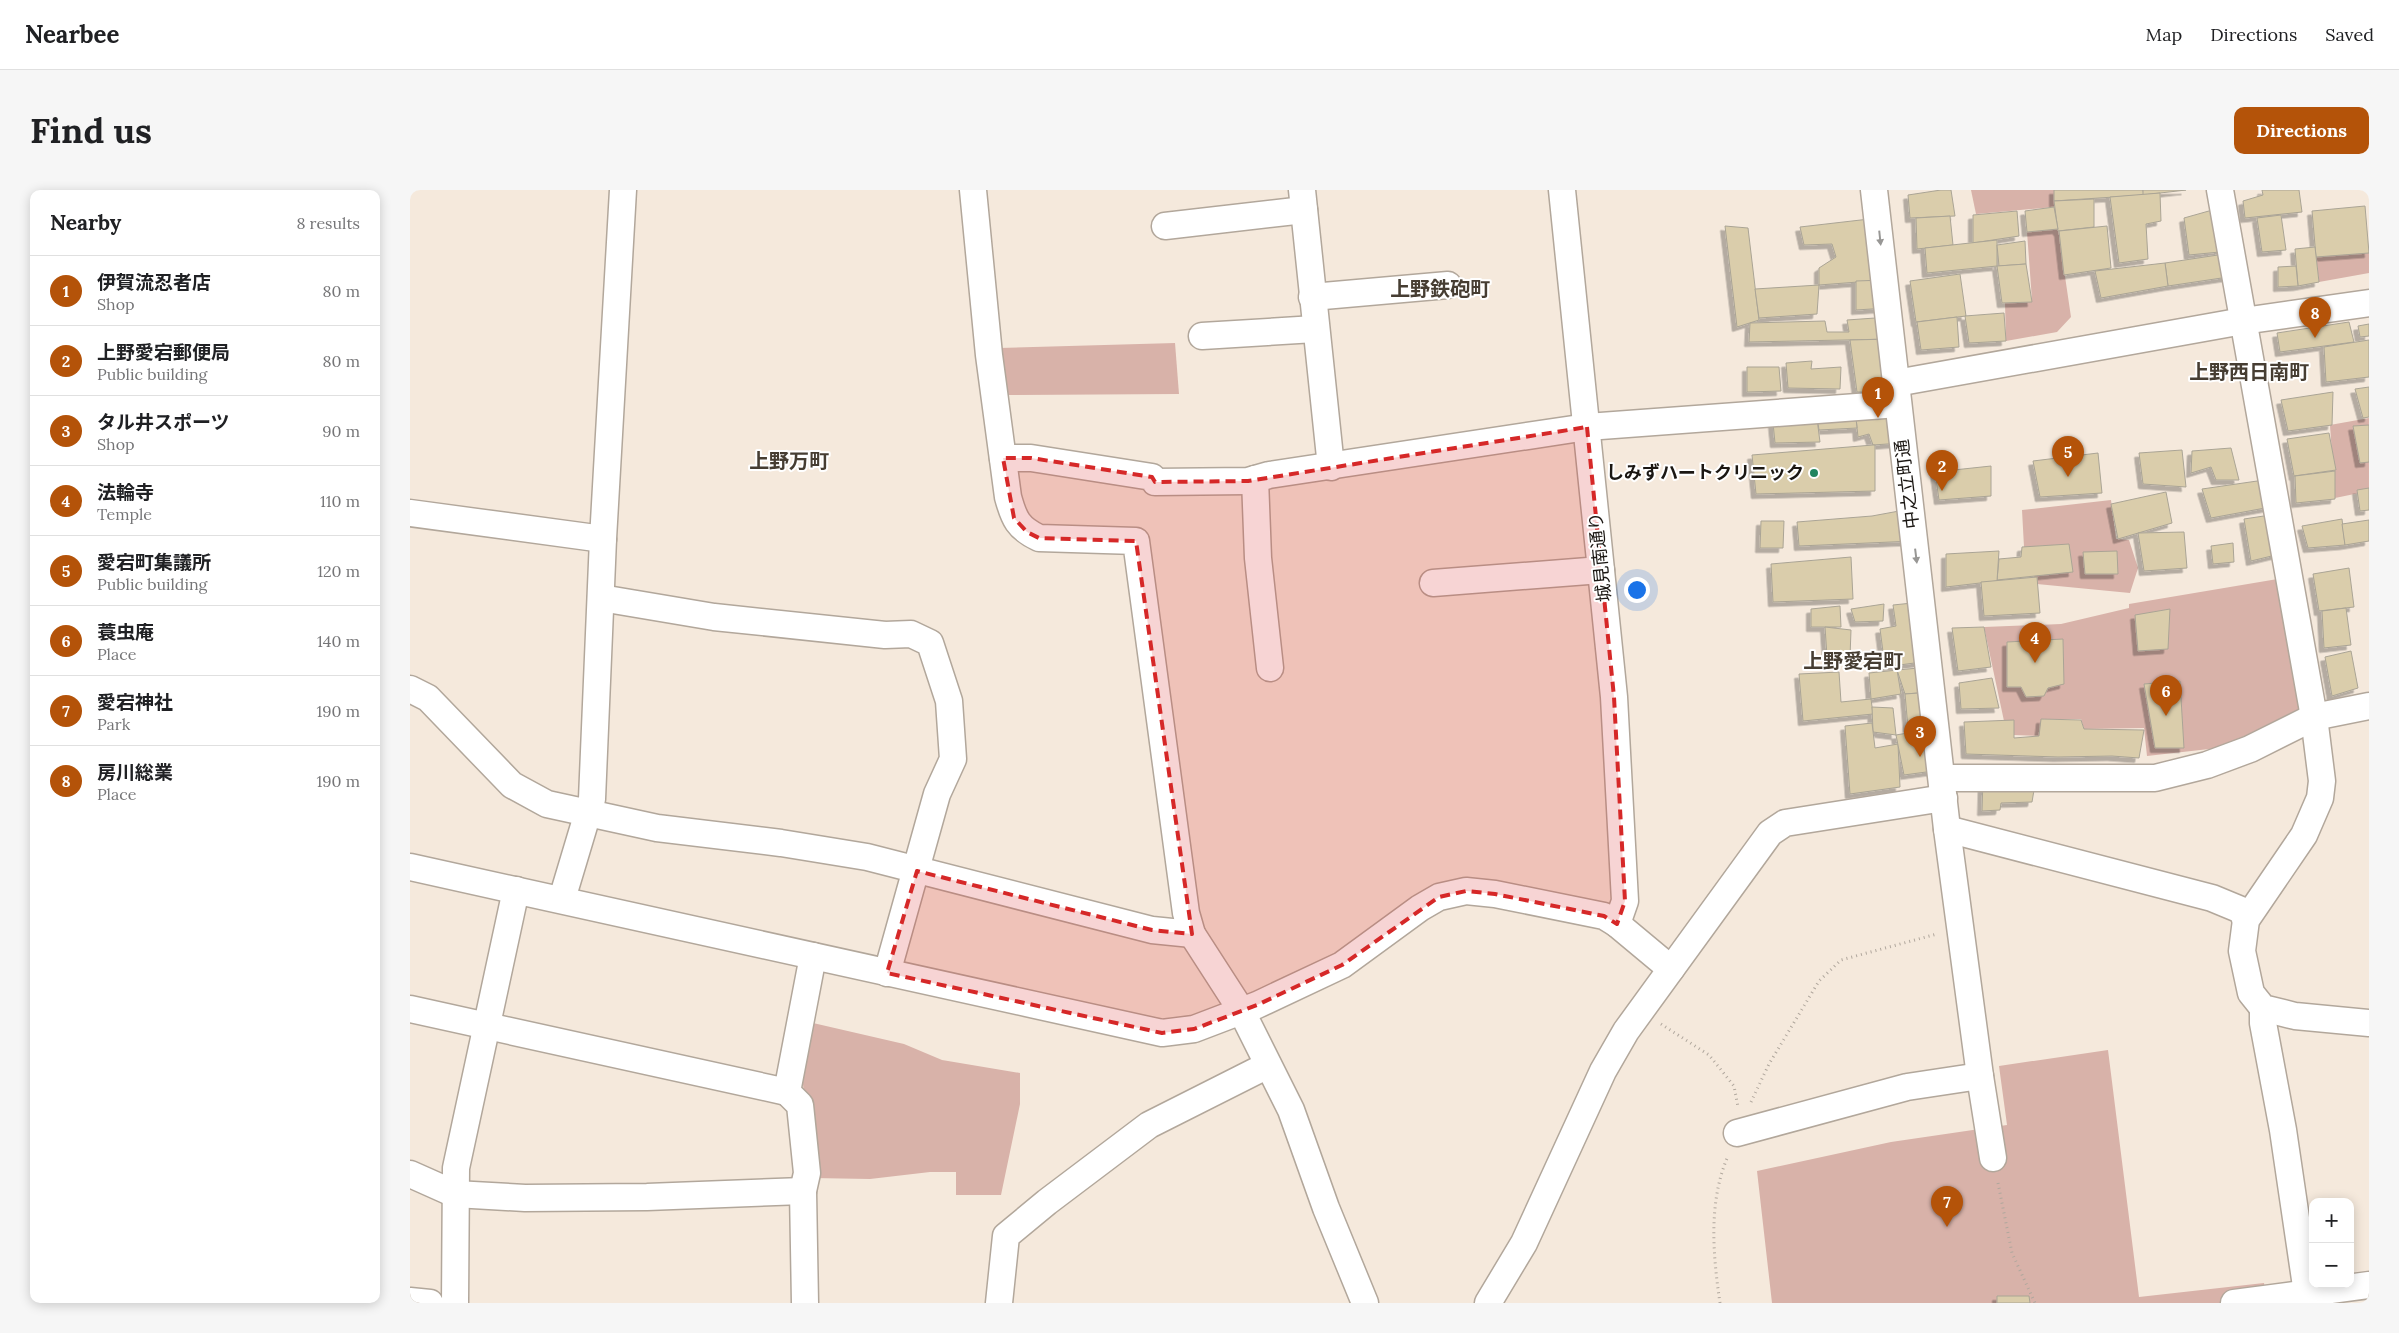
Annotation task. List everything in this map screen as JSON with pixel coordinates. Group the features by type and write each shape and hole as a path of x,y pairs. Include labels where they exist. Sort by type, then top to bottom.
{"street":[{"path":"562,899 592,799 603,539 623,190"},
{"path":"973,190 989,355 1008,497 1014,518 1028,532 1039,538 1136,541 1186,913 1192,934 1241,1010 1291,1110 1326,1208 1365,1303"},
{"name":"城見南通り","path":"1562,190 1614,697 1625,901 1617,924"},
{"name":"中之立町通","path":"1874,190 1943,788 1946,829 1993,1158"},
{"path":"2220,190 2314,717 2322,781 2320,798 2304,835 2246,920 2242,951 2251,993 2263,1008 2295,1016 2369,1023"},
{"path":"1165,226 1303,200 1331,467"},
{"path":"1312,297 1448,285"},
{"path":"1003,458 1031,458 1096,468 1152,477 1155,482 1248,481 1587,427 1897,394 2243,320 2369,303"},
{"path":"1202,336 1316,329"},
{"path":"1255,479 1258,558 1270,668"},
{"path":"410,513 603,539"},
{"path":"1433,583 1601,570"},
{"path":"601,598 732,619 885,635 911,634 930,643 935,654 940,680 949,701 953,759 937,794 887,973"},
{"path":"410,689 428,698 512,785 547,804 657,828 782,843 857,855 1152,930 1192,934"},
{"path":"1488,1303 1524,1243 1603,1070 1641,1011 1770,833 1784,823 1943,788 2155,778 2207,765 2250,749 2314,717 2369,706"},
{"path":"1946,829 2212,898 2242,910 2246,920"},
{"path":"410,866 1162,1033 1194,1028 1257,1005 1342,965 1420,908 1439,897 1466,891 1495,894 1604,916 1617,924 1671,969"},
{"path":"455,1303 456,1168 516,890"},
{"path":"787,1092 813,956"},
{"path":"2263,1008 2263,1023 2283,1130 2297,1298"},
{"path":"410,1009 787,1092 800,1106 807,1173 803,1191 805,1303"},
{"path":"999,1303 1006,1236 1046,1202 1149,1125 1268,1065"},
{"path":"1737,1133 1907,1087 1980,1076"},
{"path":"410,1174 455,1194 525,1198 638,1197 803,1191"},
{"path":"2234,1303 2297,1298 2369,1285"},
{"path":"410,1301 430,1303"},
{"path":"794,1303 816,1303"}],"path":[{"path":"1720,1303 1713,1233 1719,1177 1769,1064 1819,981 1841,960 1960,927"},
{"path":"1641,1011 1708,1055 1734,1086 1739,1115 1737,1133"},
{"path":"2002,1210 2012,1253 2035,1303"}],"highlighted area":[{"path":"1587,427 1614,697 1625,901 1617,924 1604,916 1495,894 1466,891 1439,897 1342,965 1257,1005 1194,1029 1162,1033 887,973 917,871 1152,930 1192,934 1136,541 1039,538 1027,532 1014,518 1003,458 1031,458 1152,477 1155,482 1248,481"}],"shaded area":[{"path":"1971,190 2054,190 2054,207 1976,214"},
{"path":"2058,229 2071,317 2057,332 2006,341 2005,303 2032,300 2027,232"},
{"path":"2369,253 2369,273 2319,282 2316,256"},
{"path":"1175,343 1179,394 1005,395 999,348"},
{"path":"2369,418 2369,491 2335,498 2330,425"},
{"path":"2111,500 2116,539 2129,540 2138,568 2130,593 2037,584 2024,547 2022,510"},
{"path":"2289,577 2314,717 2218,748 2147,756 2144,728 2084,729 2081,719 2044,719 2039,736 2014,735 2004,721 1984,627 2061,624 2129,608 2129,604"},
{"path":"813,1023 904,1044 942,1060 1020,1073 1020,1104 1001,1195 956,1195 956,1172 930,1172 870,1179 812,1178 802,1074"},
{"path":"2108,1050 2139,1297 2264,1283 2267,1303 1772,1303 1757,1171 1891,1142 2007,1125 1999,1066"}],"building":[{"path":"1951,190 1955,216 1910,218 1908,195"},
{"path":"2054,190 2143,190 2144,195 2054,201"},
{"path":"2143,190 2186,190 2143,195"},
{"path":"2262,190 2299,190 2302,212 2245,218 2243,201 2263,195"},
{"path":"2160,193 2161,221 2146,224 2148,259 2119,263 2110,197"},
{"path":"2094,199 2094,227 2058,231 2054,201"},
{"path":"2365,206 2369,253 2316,257 2312,211"},
{"path":"2054,207 2058,229 2027,232 2025,211"},
{"path":"2223,207 2230,251 2189,255 2184,218"},
{"path":"2017,211 2019,236 1973,243 1973,215"},
{"path":"2281,215 2286,250 2262,252 2257,218"},
{"path":"1950,216 1953,245 1917,249 1916,218"},
{"path":"1878,218 1884,280 1819,285 1819,268 1836,257 1832,244 1804,245 1800,227"},
{"path":"1725,226 1748,228 1759,320 1737,327"},
{"path":"2107,226 2111,268 2064,275 2059,231"},
{"path":"1997,240 1997,266 1927,273 1925,248"},
{"path":"2025,241 2026,264 1999,266 1997,245"},
{"path":"2315,247 2319,282 2298,286 2295,249"},
{"path":"2231,253 2235,276 2168,286 2165,263"},
{"path":"2165,263 2168,286 2101,298 2095,271"},
{"path":"2026,264 2032,302 2002,303 1997,266"},
{"path":"2296,266 2298,286 2278,287 2278,267"},
{"path":"1960,274 1966,316 1916,322 1910,281"},
{"path":"1884,280 1887,308 1856,310 1856,281"},
{"path":"1819,285 1817,314 1759,318 1755,289"},
{"path":"2004,313 2006,341 1969,343 1965,316"},
{"path":"1889,317 1891,339 1749,342 1750,323 1825,321 1827,332 1849,332 1847,320"},
{"path":"1957,317 1959,347 1921,350 1917,322"},
{"path":"2349,322 2354,342 2280,352 2277,333"},
{"path":"2369,324 2369,336 2360,337 2358,326"},
{"path":"1891,339 1897,392 1857,392 1850,340"},
{"path":"2369,340 2369,377 2326,382 2324,347"},
{"path":"1812,361 1811,369 1841,367 1840,389 1788,388 1786,363"},
{"path":"1747,367 1779,367 1781,391 1747,392"},
{"path":"2369,387 2369,417 2363,418 2355,389"},
{"path":"2333,392 2332,425 2288,431 2281,400"},
{"path":"1898,404 1902,443 1873,445 1869,434 1858,437 1855,408"},
{"path":"1855,408 1857,428 1819,430 1816,411"},
{"path":"1816,411 1820,442 1775,443 1772,413"},
{"path":"2369,425 2369,462 2360,463 2353,426"},
{"path":"2329,433 2336,470 2294,476 2287,439"},
{"name":"しみずハートクリニック","path":"1875,445 1875,491 1756,494 1752,455"},
{"path":"2231,448 2239,480 2216,480 2211,467 2191,473 2192,451"},
{"path":"2182,450 2186,487 2143,484 2139,453"},
{"path":"2098,453 2102,493 2040,497 2033,461"},
{"path":"1991,466 1991,496 1939,500 1935,472"},
{"path":"2335,471 2335,499 2296,503 2295,476"},
{"path":"2271,479 2276,506 2211,518 2202,489"},
{"path":"2369,488 2369,510 2360,511 2357,490"},
{"path":"2166,492 2172,523 2118,539 2111,504"},
{"path":"1910,509 1914,541 1799,546 1797,522 1872,516"},
{"path":"2277,514 2284,553 2251,561 2244,519"},
{"path":"2342,519 2345,545 2308,548 2302,526"},
{"path":"2369,520 2369,541 2345,545 2342,524"},
{"path":"1761,521 1784,521 1783,548 1760,548"},
{"path":"2184,532 2187,568 2144,571 2138,533"},
{"path":"2233,543 2234,562 2213,564 2211,546"},
{"path":"2069,544 2073,572 1997,580 1999,559 2021,557 2022,547"},
{"path":"1999,551 1997,581 1946,587 1946,554"},
{"path":"2117,551 2118,574 2085,574 2083,552"},
{"path":"1851,557 1853,599 1773,602 1771,564"},
{"path":"2349,568 2354,607 2319,611 2313,574"},
{"path":"2037,577 2040,613 1984,616 1981,582"},
{"path":"1922,602 1929,661 1885,667 1880,629 1896,626 1893,605"},
{"path":"1884,604 1883,621 1855,622 1851,609"},
{"path":"1840,606 1841,627 1811,627 1811,609"},
{"path":"2346,608 2351,645 2324,648 2322,611"},
{"path":"2170,609 2168,649 2138,651 2135,615"},
{"path":"1825,627 1851,630 1850,657 1827,656"},
{"path":"1984,627 1991,667 1958,671 1952,628"},
{"path":"2063,639 2064,684 2048,688 2044,696 2026,697 2021,687 2007,687 2007,642"},
{"path":"2351,651 2358,688 2332,696 2325,657"},
{"path":"1929,667 1932,692 1905,694 1897,670"},
{"path":"1897,670 1901,694 1871,699 1869,673"},
{"path":"1839,672 1841,702 1871,699 1873,714 1803,721 1799,674"},
{"path":"1992,678 1999,708 1961,709 1959,683"},
{"path":"2180,681 2184,748 2155,748 2144,684"},
{"path":"1932,692 1936,726 1908,728 1905,694"},
{"path":"1872,707 1893,708 1896,735 1873,732"},
{"path":"2041,719 2081,720 2084,729 2144,730 2139,758 1966,754 1964,722 2014,720 2014,738 2039,736"},
{"path":"1872,723 1875,748 1898,744 1900,787 1850,794 1845,726"},
{"path":"1936,728 1941,770 1904,775 1896,735"},
{"path":"1983,778 2036,778 2032,802 2001,803 2000,810 1982,811"},
{"path":"1997,1296 2029,1296 2030,1303 1997,1303"}],"place":[{"name":"房川総業","path":"2315,338"},
{"name":"伊賀流忍者店","path":"1878,418"},
{"name":"しみずハートクリニック","path":"1814,473"},
{"name":"愛宕町集議所","path":"2068,477"},
{"name":"上野愛宕郵便局","path":"1942,491"},
{"name":"法輪寺","path":"2035,663"},
{"name":"蓑虫庵","path":"2166,716"},
{"name":"タル井スポーツ","path":"1920,757"},
{"name":"愛宕神社","path":"1947,1227"}],"district":[{"name":"上野鉄砲町","path":"1440,289"},
{"name":"上野西日南町","path":"2249,372"},
{"name":"上野万町","path":"789,461"},
{"name":"上野愛宕町","path":"1853,661"}]}
